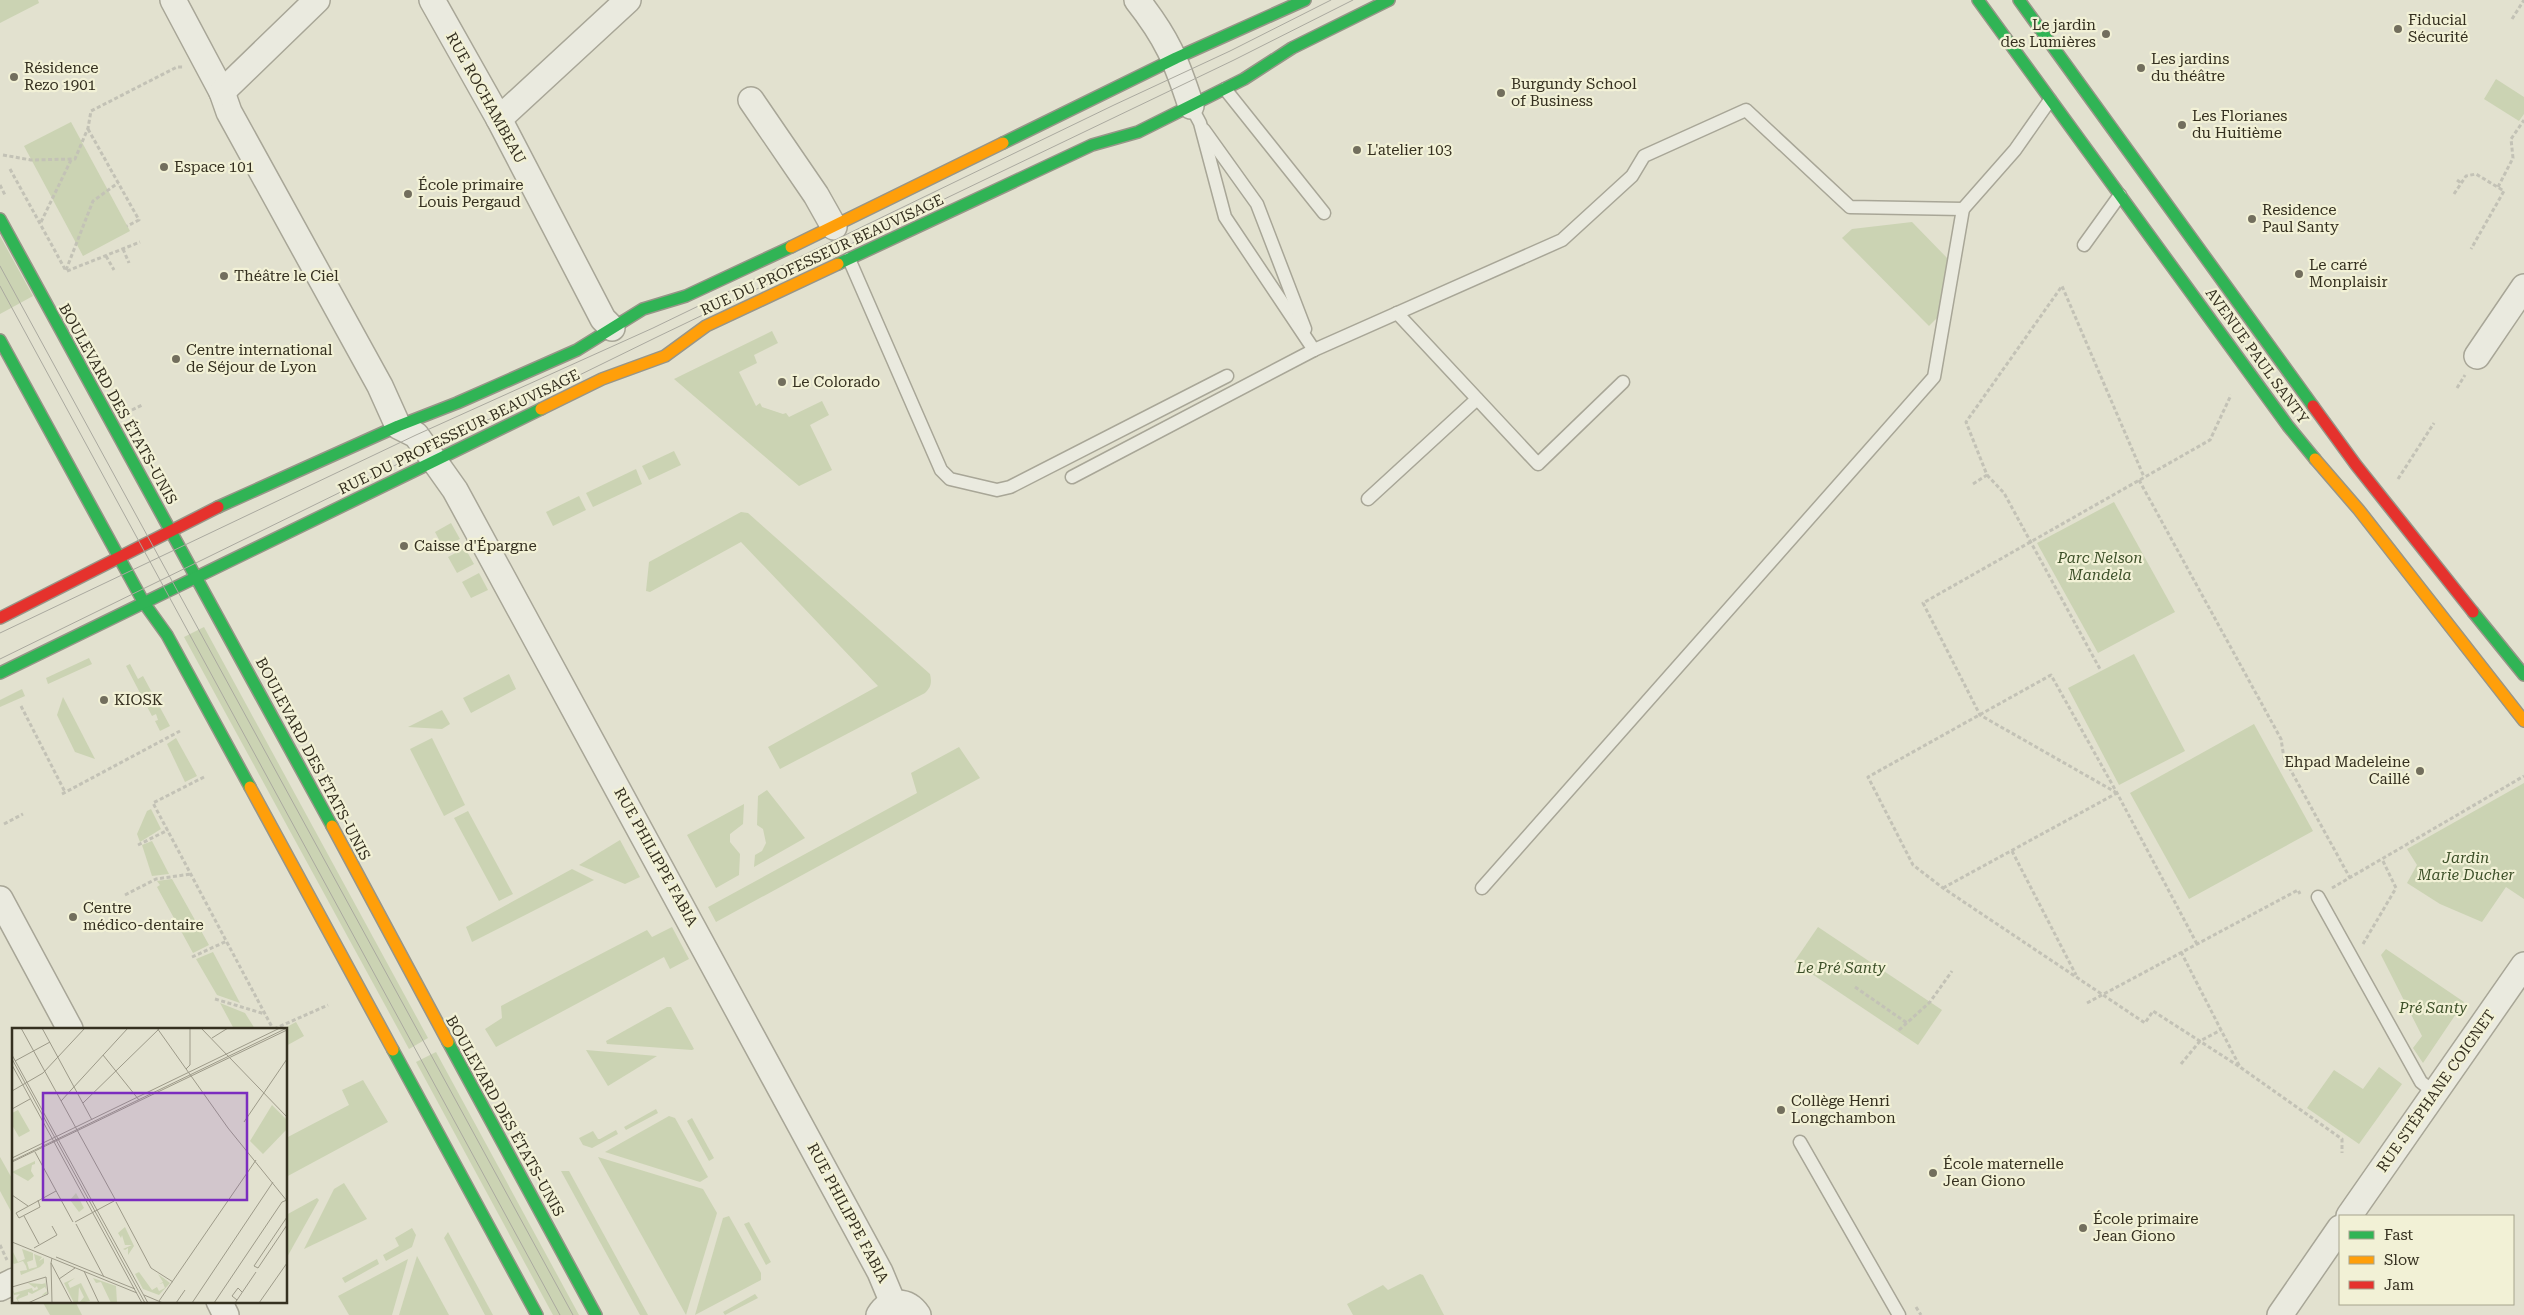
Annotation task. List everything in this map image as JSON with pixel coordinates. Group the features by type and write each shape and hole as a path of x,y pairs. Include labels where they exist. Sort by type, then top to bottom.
{"main road":[{"name":"RUE DU PROFESSEUR BEAUVISAGE","path":"0,618 214,509 398,426 577,350 643,309 686,296 834,227 1176,58 1305,0"},
{"name":"RUE DU PROFESSEUR BEAUVISAGE","path":"0,673 602,378 665,356 706,326 1092,144 1195,115 1225,89 1292,48 1389,0"},
{"name":"AVENUE PAUL SANTY","path":"1978,0 2288,426 2360,510 2524,720"},
{"name":"AVENUE PAUL SANTY","path":"2019,0 2384,500 2524,675"},
{"name":"BOULEVARD DES ÉTATS-UNIS","path":"0,219 596,1315"},
{"path":"0,340 144,604 167,635 537,1315"}],"street":[{"path":"173,0 222,92 229,112 380,386 398,426"},
{"path":"222,92 317,0"},
{"name":"RUE ROCHAMBEAU","path":"432,0 499,118 603,319 612,328"},
{"path":"499,118 628,0"},
{"path":"1137,0 1176,58 1195,115"},
{"path":"751,100 816,195 834,227"},
{"path":"2477,356 2524,287"},
{"name":"RUE PHILIPPE FABIA","path":"398,426 416,435 455,490 700,937 880,1272 886,1309"},
{"path":"0,899 69,1028"},
{"name":"RUE STÉPHANE COIGNET","path":"2349,1215 2524,965"},
{"path":"2280,1315 2339,1229"},
{"path":"0,1288 12,1282"},
{"path":"220,1302 226,1315"},
{"path":"886,1309 908,1305 918,1315"}],"lane":[{"path":"1225,89 1324,213"},
{"path":"1482,888 1934,377 1963,209 2015,150 2050,100"},
{"path":"1072,477 1314,350 1562,240 1632,176 1644,156 1746,110 1850,207 1963,209"},
{"path":"1195,115 1225,217 1314,350"},
{"path":"1195,115 1257,204 1314,350"},
{"path":"2084,245 2120,195"},
{"path":"849,259 942,470 950,479 997,490 1010,487 1227,376"},
{"path":"1397,313 1538,464 1623,382"},
{"path":"1368,499 1477,399"},
{"path":"2318,897 2421,1082 2435,1093"},
{"path":"1800,1142 1899,1315"}],"path":[{"path":"2512,19 2524,0"},
{"path":"41,222 88,128 91,111 177,67 186,67"},
{"path":"2498,188 2513,158 2511,139 2524,120"},
{"path":"88,128 139,220 127,226"},
{"path":"3,156 31,160 71,160"},
{"path":"10,169 41,222 66,271"},
{"path":"2454,194 2466,176 2476,174 2504,191 2471,248"},
{"path":"2457,180 2461,183"},
{"path":"66,271 93,201 118,183"},
{"path":"66,271 140,242"},
{"path":"123,248 129,263"},
{"path":"106,256 114,270"},
{"path":"2101,671 2004,494 1987,475 1966,422 2062,286 2144,477"},
{"path":"2118,793 1980,715 1923,603 2210,440 2232,396"},
{"path":"127,412 142,404"},
{"path":"2384,500 2434,423"},
{"path":"1973,484 1987,475"},
{"path":"2139,480 2281,739 2284,758 2350,878"},
{"path":"2197,944 2118,793 2052,675 1868,777 1913,865 1943,888 2145,1023 2153,1011 2240,1067 2342,1139 2342,1152"},
{"path":"21,706 63,793 180,731"},
{"path":"204,777 153,803 273,1028"},
{"path":"1943,888 2118,793"},
{"path":"4,824 23,814"},
{"path":"138,845 168,830"},
{"path":"2012,851 2076,976"},
{"path":"2353,960 2396,888 2382,859"},
{"path":"125,895 156,879 191,874"},
{"path":"192,957 226,941"},
{"path":"2181,952 2240,1067"},
{"path":"1900,1030 1930,1002 1952,971"},
{"path":"1855,987 1907,1023"},
{"path":"215,999 265,1014"},
{"path":"276,1028 328,1005"},
{"path":"2181,1064 2200,1041 2221,1030"}],"green space":[{"path":"0,0 38,0 39,3 0,23"},
{"path":"2496,79 2524,97 2524,114 2519,121 2484,99"},
{"path":"71,122 130,231 83,256 24,146"},
{"path":"1912,222 1949,260 1937,318 1929,326 1842,238 1852,229"},
{"path":"0,236 33,296 0,314"},
{"path":"772,331 778,343 754,355 757,363 739,372 756,406 760,403 762,407 783,414 786,413 789,417 822,401 829,415 810,425 832,470 799,486 674,379"},
{"path":"674,451 681,465 649,480 642,466"},
{"path":"636,469 642,484 593,507 586,493"},
{"path":"579,496 586,510 553,526 546,512"},
{"name":"Parc Nelson Mandela","path":"2114,502 2175,612 2098,653 2037,543"},
{"path":"741,512 748,513 930,674 931,677 929,689 925,693 780,769 768,747 878,686 741,542 650,592 646,591 649,562"},
{"path":"451,523 460,539 443,547 435,532"},
{"path":"465,548 474,564 457,573 448,557"},
{"path":"479,573 488,590 471,598 462,582"},
{"path":"204,627 428,1038 409,1049 184,637"},
{"path":"2134,654 2185,751 2119,785 2068,688"},
{"path":"89,658 92,664 48,684 46,678"},
{"path":"130,664 138,679 143,676 170,726 160,731 155,721 158,720 156,714 152,716 126,666"},
{"path":"509,674 516,689 471,713 463,698"},
{"path":"22,689 25,696 0,707 0,700"},
{"path":"63,697 95,759 75,752 57,715"},
{"path":"442,710 450,724 442,729 408,727"},
{"path":"2254,724 2313,831 2189,899 2130,793"},
{"path":"176,738 197,776 185,782 167,744"},
{"path":"432,738 465,805 444,816 410,749"},
{"path":"959,747 980,778 716,922 708,907 917,793 911,773"},
{"name":"Jardin Marie Ducher","path":"2524,783 2524,899 2506,887 2482,922 2440,904 2407,883 2417,865 2407,849"},
{"path":"767,790 805,838 754,867 755,855 762,851 766,843 763,829 757,825 758,796"},
{"path":"744,804 743,824 730,834 730,842 740,854 739,875 716,888 687,835"},
{"path":"151,809 161,829 140,842 137,834 147,811"},
{"path":"468,811 513,894 499,901 454,818"},
{"path":"620,840 640,877 625,884 579,865"},
{"path":"152,841 169,874 152,876 142,845"},
{"path":"572,869 594,880 472,942 466,927"},
{"path":"172,879 209,945 193,953 157,887 160,885 157,881"},
{"path":"672,927 689,959 670,969 664,957 496,1047 485,1029 502,1018 501,1006 647,930 652,937"},
{"name":"Le Pré Santy","path":"1818,927 1942,1010 1918,1045 1794,962"},
{"name":"Pré Santy","path":"2386,949 2464,1002 2423,1063 2413,1048 2422,1036 2381,955"},
{"path":"213,952 240,1003 217,995 196,959"},
{"path":"220,1003 245,1013 254,1028 233,1028"},
{"path":"667,1007 671,1007 694,1049 607,1044 606,1041"},
{"path":"296,1022 304,1036 288,1045 288,1028 285,1028"},
{"path":"586,1050 657,1056 608,1086"},
{"path":"436,1052 579,1315 553,1315 416,1062"},
{"path":"2379,1067 2402,1084 2359,1144 2307,1108 2334,1070 2363,1089"},
{"path":"363,1080 388,1122 288,1176 288,1137 349,1105 342,1090"},
{"path":"656,1109 658,1113 626,1130 624,1127"},
{"path":"669,1116 675,1118 708,1177 700,1182 605,1152"},
{"path":"692,1118 714,1158 709,1161 687,1121"},
{"path":"616,1130 618,1134 592,1148 583,1145 579,1138 593,1131 598,1139 600,1139"},
{"path":"0,1157 12,1178 12,1213 0,1191"},
{"path":"598,1157 703,1189 717,1213 686,1315"},
{"path":"561,1171 569,1171 648,1315 640,1315"},
{"path":"344,1183 367,1219 304,1249 334,1189"},
{"path":"317,1198 319,1200 288,1255 288,1214"},
{"path":"729,1216 761,1273 761,1280 695,1315 723,1218"},
{"path":"749,1222 771,1262 766,1265 744,1224"},
{"path":"412,1228 416,1235 412,1247 386,1261 383,1255 399,1246 395,1238"},
{"path":"448,1232 493,1315 485,1315 444,1238"},
{"path":"417,1256 449,1315 399,1315"},
{"path":"377,1259 379,1264 345,1283 342,1278"},
{"path":"408,1259 392,1315 349,1315 338,1296"},
{"path":"1420,1274 1423,1275 1444,1315 1353,1315 1347,1304 1383,1285 1388,1290"},
{"path":"755,1294 758,1298 725,1315 723,1312"},
{"path":"43,1302 76,1302 82,1315 50,1315"}],"tram line":[{"path":"0,633 416,435 653,328 1114,105 1230,51 1331,0"},
{"path":"0,659 657,337 1234,60 1353,0"},
{"path":"0,266 573,1315"},
{"path":"0,286 560,1315"}],"traffic: fast":[{"path":"1003,143 1176,58 1305,0"},
{"path":"838,264 1092,145 1138,132 1244,79 1292,48 1389,0"},
{"path":"1978,0 2288,426 2315,459"},
{"path":"2019,0 2313,406"},
{"path":"0,219 332,826"},
{"path":"218,507 398,426 457,403 577,350 643,309 686,296 791,247"},
{"path":"0,340 144,603 167,635 250,787"},
{"path":"0,673 541,409"},
{"path":"2473,612 2524,675"},
{"path":"448,1042 596,1315"},
{"path":"393,1050 537,1315"}],"traffic: slow":[{"path":"791,247 1003,143"},
{"path":"541,409 602,379 665,356 706,326 838,264"},
{"path":"2315,459 2359,510 2524,721"},
{"path":"250,787 393,1050"},
{"path":"332,826 448,1042"}],"traffic: jam":[{"path":"2313,406 2356,465 2473,612"},
{"path":"0,618 218,507"}],"place":[{"name":"Fiducial Sécurité","path":"2398,29"},
{"name":"Le jardin des Lumières","path":"2106,34"},
{"name":"Les jardins du théâtre","path":"2141,68"},
{"name":"Résidence Rezo 1901","path":"14,77"},
{"name":"Burgundy School of Business","path":"1501,93"},
{"name":"Les Florianes du Huitième","path":"2182,125"},
{"name":"L'atelier 103","path":"1357,150"},
{"name":"Espace 101","path":"164,167"},
{"name":"École primaire Louis Pergaud","path":"408,194"},
{"name":"Residence Paul Santy","path":"2252,219"},
{"name":"Le carré Monplaisir","path":"2299,274"},
{"name":"Théâtre le Ciel","path":"224,276"},
{"name":"Centre international de Séjour de Lyon","path":"176,359"},
{"name":"Le Colorado","path":"782,382"},
{"name":"Caisse d'Épargne","path":"404,546"},
{"name":"KIOSK","path":"104,700"},
{"name":"Ehpad Madeleine Caillé","path":"2420,771"},
{"name":"Centre médico-dentaire","path":"73,917"},
{"name":"Collège Henri Longchambon","path":"1781,1110"},
{"name":"École maternelle Jean Giono","path":"1933,1173"},
{"name":"École primaire Jean Giono","path":"2083,1228"}]}
